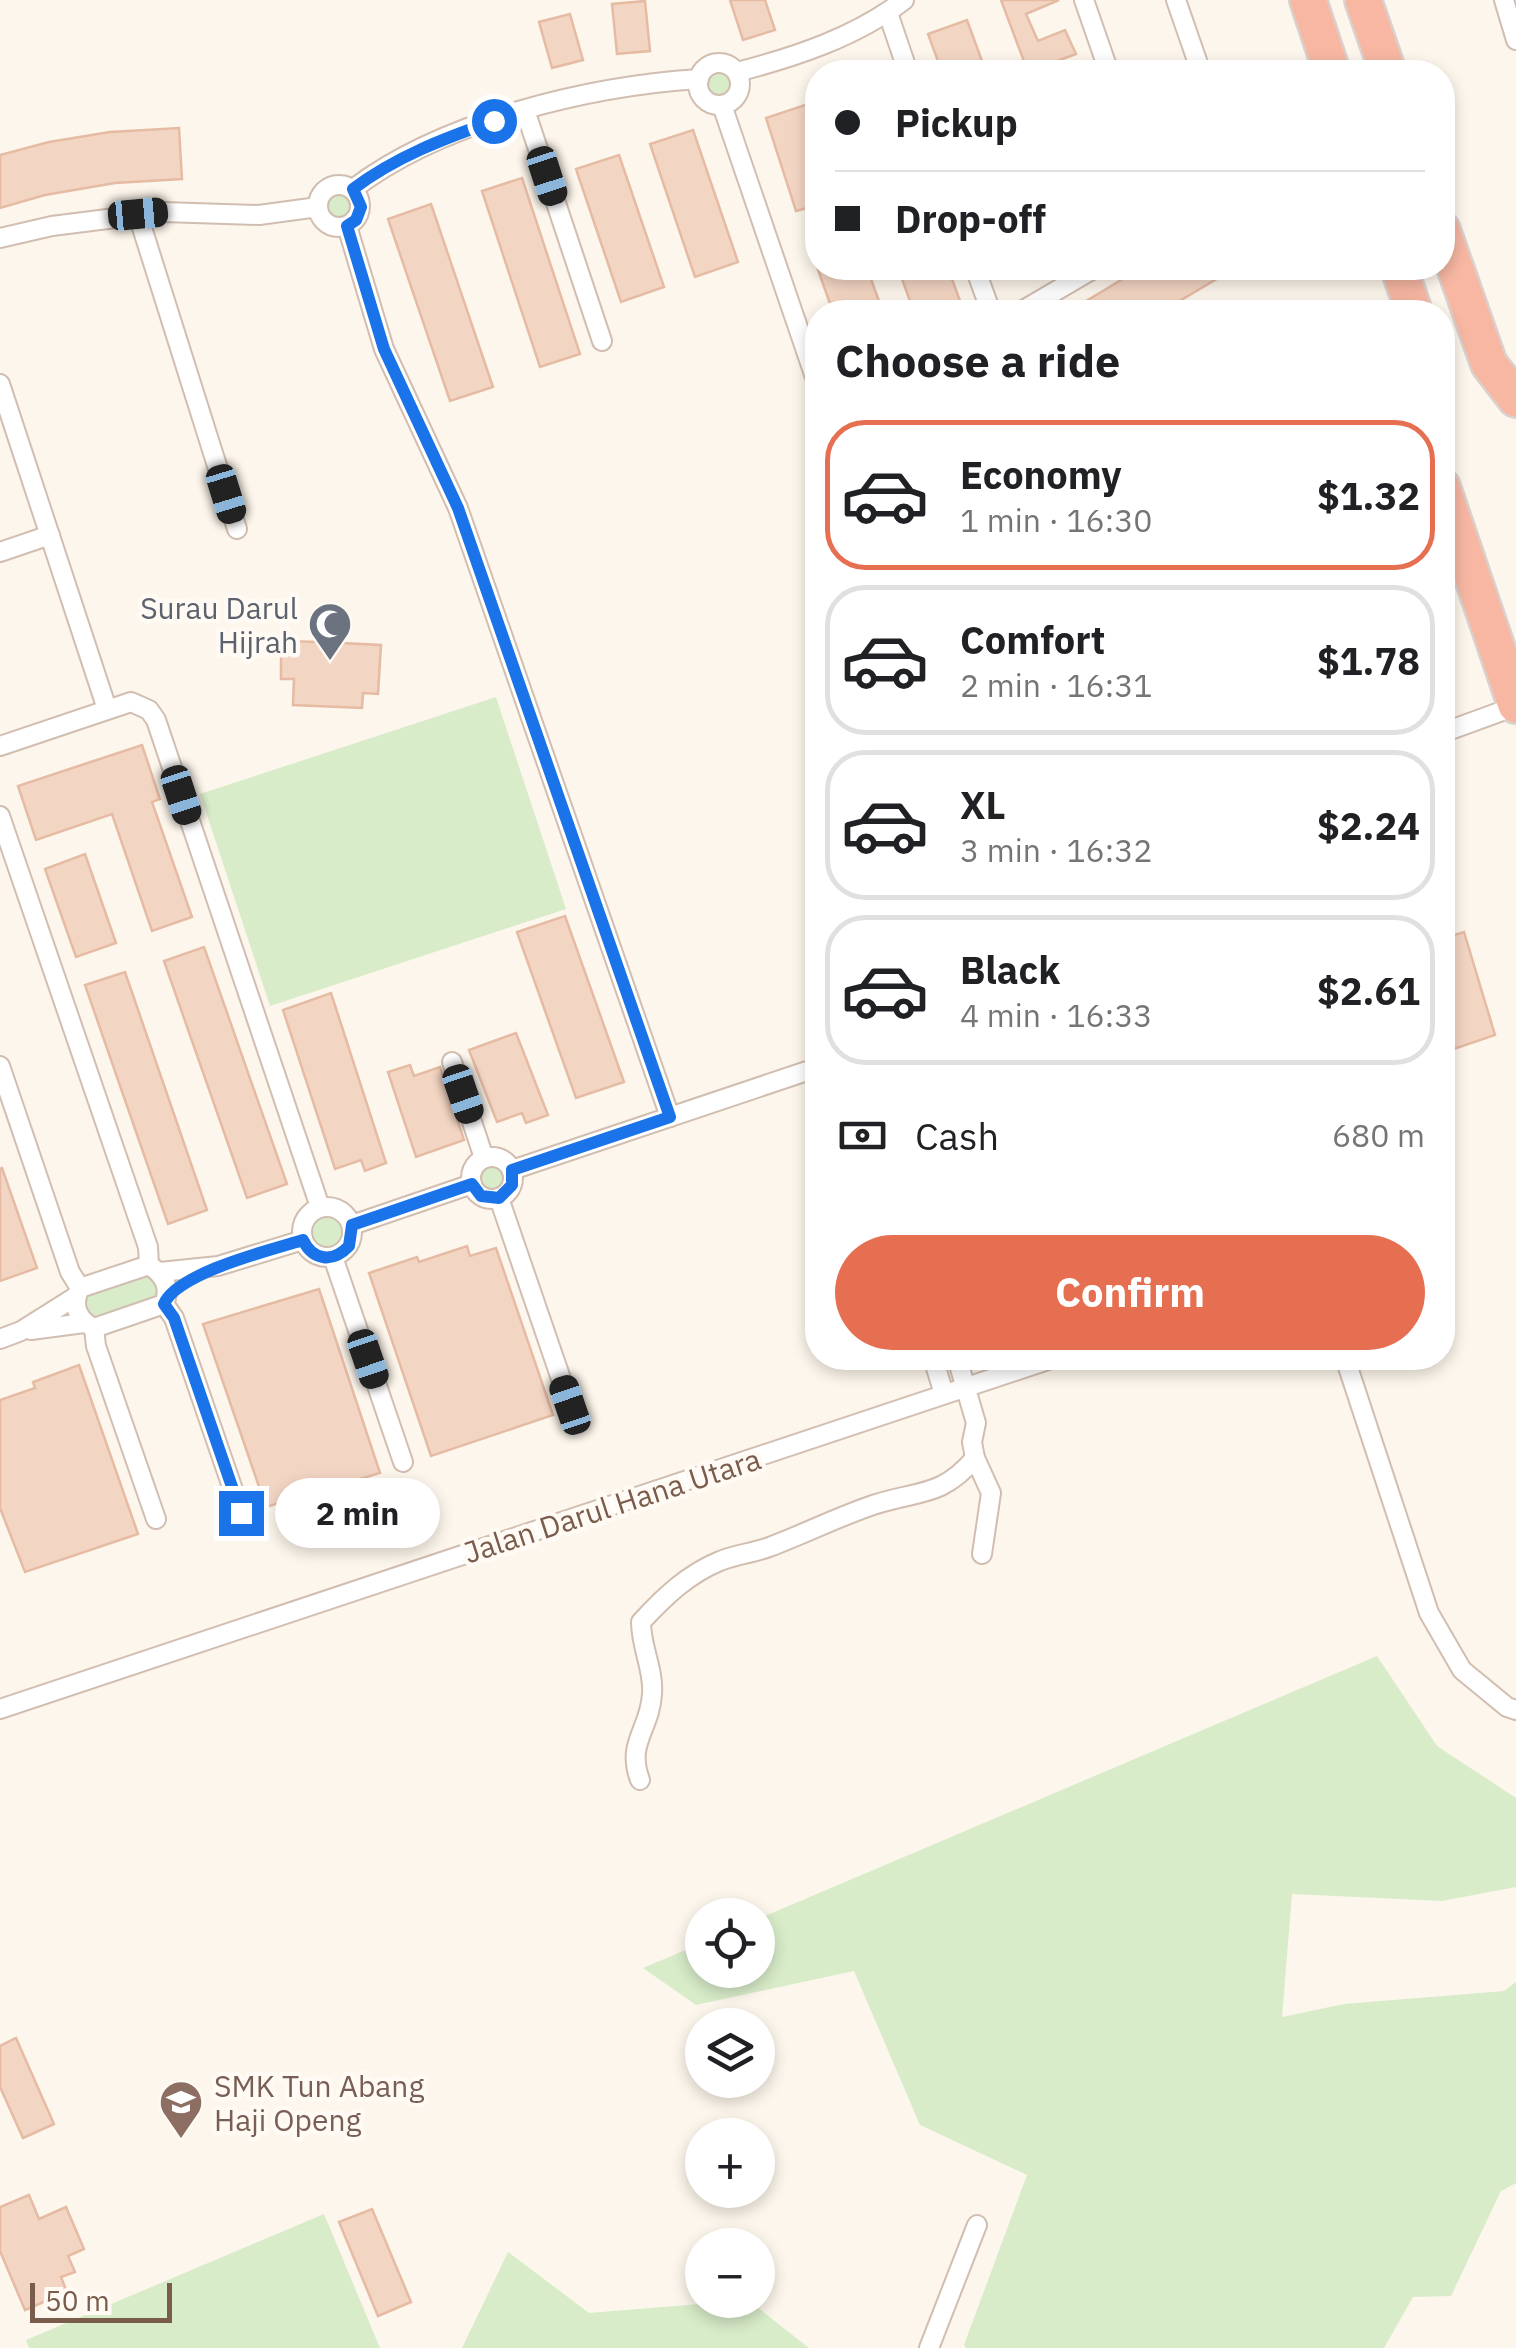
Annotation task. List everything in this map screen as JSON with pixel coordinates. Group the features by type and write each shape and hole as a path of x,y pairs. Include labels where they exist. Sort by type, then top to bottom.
{"highway":[{"path":"1308,0 1328,60"},
{"path":"1363,0 1384,60"},
{"path":"1455,266 1490,364 1516,399"},
{"path":"1455,525 1516,705"}],"street":[{"path":"722,105 703,98 699,79 706,68 718,63 737,72 818,46 888,13 904,0"},
{"path":"1084,0 1106,60"},
{"path":"1176,0 1198,60"},
{"path":"1504,0 1516,40"},
{"path":"888,13 904,60"},
{"path":"722,105 738,94 737,72"},
{"path":"353,189 372,174 412,154 525,110 600,90 699,79"},
{"path":"722,105 805,348"},
{"path":"525,110 602,342"},
{"path":"340,184 353,189 361,207 356,220 347,226 330,225 318,207 327,188 340,184"},
{"path":"0,238 138,214 259,214 318,207"},
{"path":"138,214 236,529"},
{"path":"347,226 384,349 458,508 670,1117"},
{"path":"1040,300 1075,280"},
{"path":"0,384 107,709"},
{"path":"0,552 50,535"},
{"path":"0,746 131,702 140,704 156,720 320,1207"},
{"path":"1455,728 1516,705"},
{"path":"0,816 241,1513"},
{"path":"452,1062 484,1158"},
{"path":"0,1066 78,1293 77,1312 89,1325 156,1518"},
{"path":"512,1170 805,1072"},
{"path":"498,1157 512,1170 512,1185 499,1198 481,1196 472,1184 474,1166 484,1158 498,1157"},
{"path":"352,1225 472,1184"},
{"path":"499,1198 570,1405"},
{"path":"320,1207 339,1209 352,1225 349,1246 333,1257 312,1253 303,1240 303,1222 320,1207"},
{"path":"21,1332 78,1293 155,1269 218,1266 303,1240"},
{"path":"333,1257 402,1462"},
{"path":"0,1339 21,1332 89,1325 166,1300 218,1266"},
{"path":"937,1370 944,1394"},
{"path":"961,1370 976,1424 972,1442 975,1458 991,1492 982,1554"},
{"name":"Jalan Darul Hana Utara","path":"0,1709 1018,1370"},
{"path":"1349,1370 1429,1613 1462,1670 1507,1708 1516,1710"},
{"path":"640,1780 632,1760 652,1701 653,1677 641,1643 641,1622 656,1605 687,1578 721,1560 770,1547 826,1520 884,1501 941,1488 957,1479 975,1458"},
{"path":"929,2348 977,2224"}],"green space":[{"path":"719,69 730,73 734,84 730,95 719,99 708,95 704,84 708,73"},
{"path":"340,190 351,195 356,206 351,217 340,222 329,217 324,206 329,195"},
{"path":"496,697 566,909 270,1006 200,794"},
{"path":"492,1164 502,1168 506,1178 502,1188 492,1192 482,1188 478,1178 482,1168"},
{"path":"326,1217 336,1222 341,1232 336,1242 326,1247 316,1242 311,1232 316,1222"},
{"path":"145,1273 157,1280 159,1297 94,1319 89,1316 85,1302 91,1291"},
{"path":"1377,1656 1437,1746 1516,1798 1516,1887 1442,1901 1292,1894 1282,2017 1344,2004 1504,1991 1516,1982 1516,2183 1501,2191 1451,2296 1413,2297 1384,2348 966,2348 1027,2175 920,2125 854,1971 775,1988 775,1912"},
{"path":"685,1950 685,1988 775,1988 696,2005 643,1968"},
{"path":"324,2214 380,2348 29,2348 26,2340"},
{"path":"508,2252 589,2313 685,2305 685,2318 771,2318 809,2348 462,2348"}],"building":[{"path":"730,0 765,0 775,30 743,40"},
{"path":"1001,0 1059,0 1026,14 1038,41 1065,30 1076,54 1060,60 1024,60"},
{"path":"645,1 650,51 617,54 612,4"},
{"path":"570,14 583,60 552,68 539,22"},
{"path":"967,20 982,60 938,60 928,34"},
{"path":"805,105 805,209 796,211 766,118"},
{"path":"179,128 182,179 115,183 45,195 0,208 0,155 110,132"},
{"path":"693,130 738,262 695,277 650,144"},
{"path":"619,155 664,287 621,302 576,169"},
{"path":"522,178 580,354 540,367 482,191"},
{"path":"431,204 493,387 450,401 388,219"},
{"path":"822,280 871,280 879,300 829,300"},
{"path":"902,280 952,280 960,300 910,300"},
{"path":"1121,280 1215,280 1181,300 1088,300"},
{"name":"Surau Darul Hijrah","path":"320,618 343,619 342,643 381,645 378,694 363,693 362,708 293,705 294,679 281,679 281,641 320,642"},
{"path":"142,745 160,799 152,802 192,917 152,931 112,814 36,840 18,786"},
{"path":"85,854 116,943 76,957 45,869"},
{"path":"565,916 624,1082 576,1098 517,932"},
{"path":"1464,932 1495,1035 1455,1049 1455,935"},
{"path":"204,947 287,1184 247,1198 164,961"},
{"path":"125,972 207,1210 168,1224 85,985"},
{"path":"331,993 386,1163 365,1171 361,1160 335,1169 283,1010"},
{"path":"516,1033 548,1115 526,1123 522,1113 497,1122 469,1050"},
{"path":"410,1065 414,1076 440,1067 464,1140 416,1157 388,1072"},
{"path":"0,1169 37,1268 0,1281"},
{"path":"467,1246 470,1256 496,1248 553,1415 431,1456 369,1273"},
{"path":"319,1289 380,1473 266,1507 203,1324"},
{"path":"79,1365 138,1534 25,1572 0,1508 0,1400 35,1388 33,1382"},
{"path":"16,2038 54,2124 23,2138 0,2087 0,2046"},
{"path":"29,2195 39,2219 66,2207 84,2249 68,2256 75,2272 61,2277 67,2292 25,2310 0,2251 0,2207"},
{"path":"372,2209 411,2302 378,2316 339,2222"}],"place":[{"name":"Surau Darul Hijrah","path":"330,662"},
{"name":"SMK Tun Abang Haji Openg","path":"181,2140"}],"route":[{"path":"241,1513 174,1318 164,1304 168,1294 218,1266 303,1240 312,1253 336,1256 349,1246 352,1225 472,1184 481,1196 499,1198 512,1185 512,1170 670,1117 458,508 384,349 347,226 356,220 361,207 353,189 372,174 494,121"}]}
